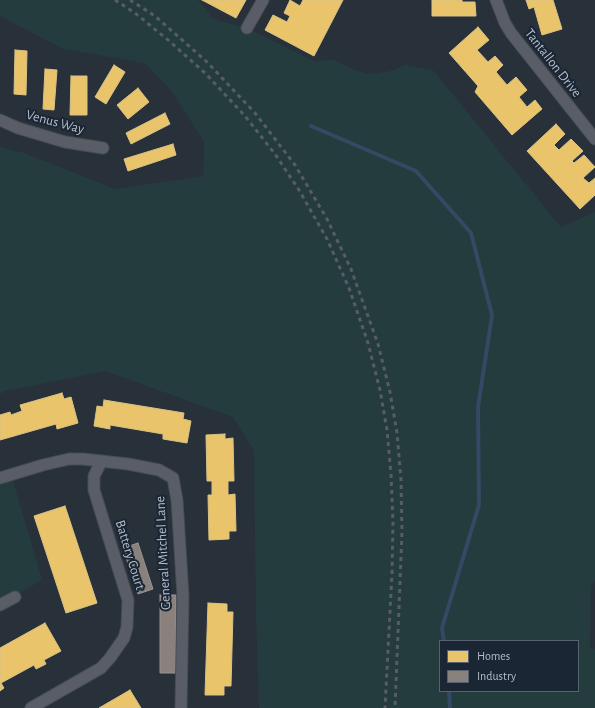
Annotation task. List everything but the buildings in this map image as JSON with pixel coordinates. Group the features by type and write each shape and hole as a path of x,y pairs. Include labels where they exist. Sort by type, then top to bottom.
{"street":[{"path":"247,28 263,0"},
{"name":"Tantallon Drive","path":"496,0 505,23 511,33 595,139"},
{"name":"Venus Way","path":"0,120 18,128 65,142 103,148"},
{"name":"General Mitchel Lane","path":"0,478 69,459 128,464 159,470 172,478 177,500 183,596 181,708"},
{"name":"Battery Court","path":"31,708 100,668 110,658 124,638 127,627 128,600 94,490 94,476 101,462"},
{"path":"0,605 15,597"}],"green space":[{"path":"0,0 198,0 214,19 247,28 314,61 334,60 357,71 370,74 391,71 405,65 433,70 561,227 595,212 595,580 591,586 590,647 595,649 595,708 259,708 254,451 233,417 105,371 5,391 0,394 0,147 24,153 115,189 203,176 204,142 172,92 145,63 63,49 0,16"},
{"path":"11,474 42,580 0,605 0,478"}],"waterway":[{"path":"311,126 416,171 471,233 492,315 478,407 479,505 442,628 444,640"},
{"path":"449,692 450,708"}],"railway":[{"path":"115,0 135,13 205,73 245,116 275,154 299,190 327,239 349,288 368,343 380,390 387,430 391,474 393,522 392,573 385,708"},
{"path":"130,0 155,16 207,62 255,113 295,165 327,219 351,269 378,344 390,392 397,433 401,480 402,532 395,708"}]}
